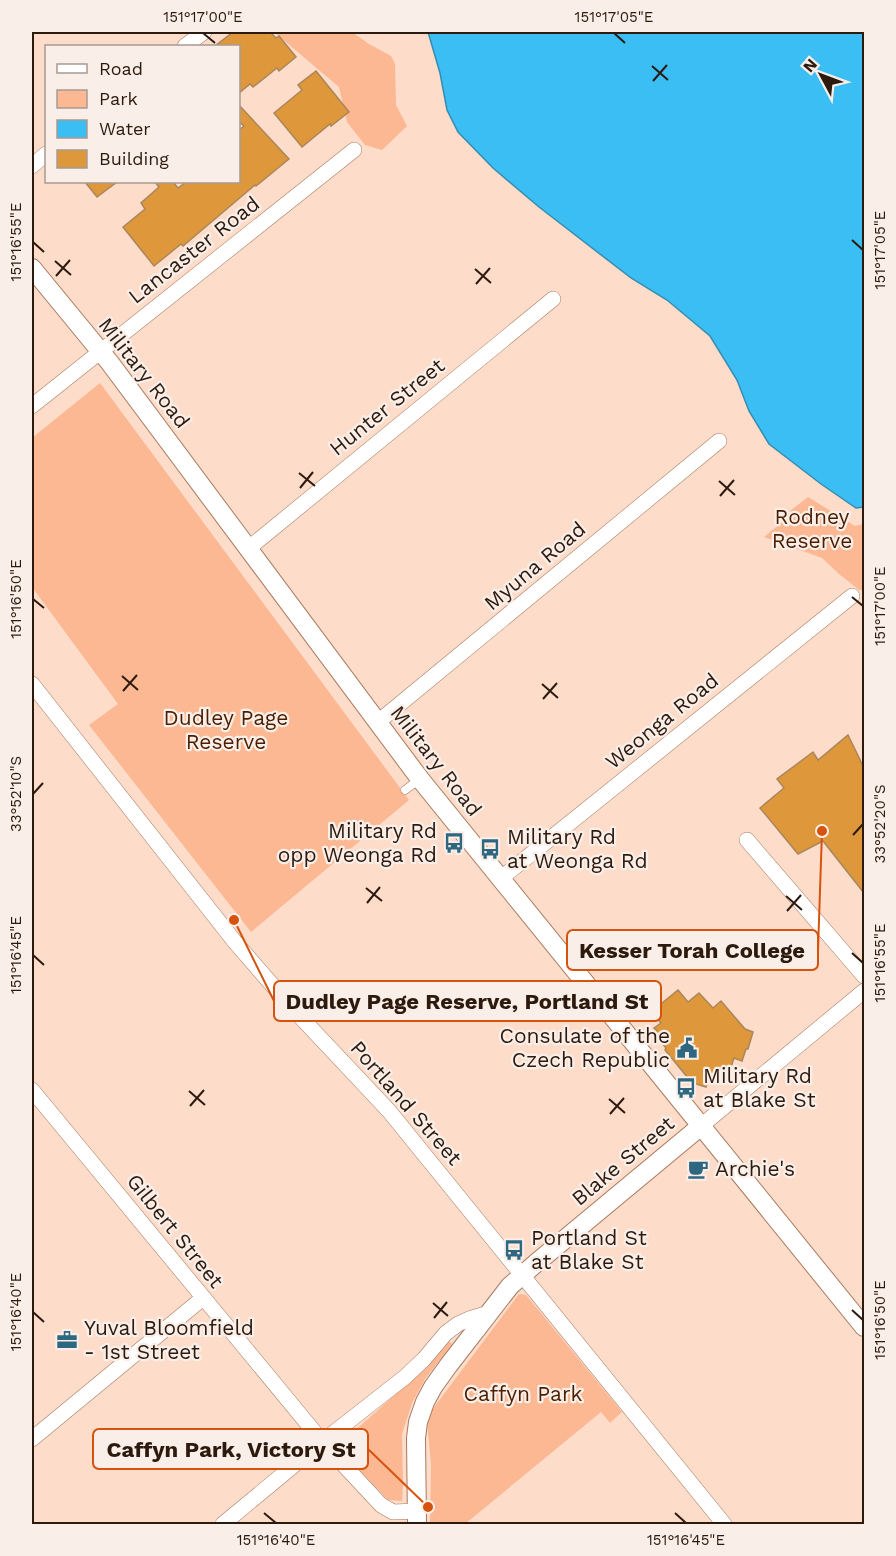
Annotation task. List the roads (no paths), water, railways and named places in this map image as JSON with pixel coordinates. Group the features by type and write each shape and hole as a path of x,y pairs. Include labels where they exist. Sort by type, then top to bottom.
{"street":[{"path":"186,45 204,32"},
{"name":"Lancaster Road","path":"32,406 354,150"},
{"path":"32,166 45,155"},
{"name":"Military Road","path":"32,268 100,351 378,722 412,784 500,879 864,1327"},
{"name":"Hunter Street","path":"249,548 553,299"},
{"name":"Myuna Road","path":"378,722 719,441"},
{"name":"Weonga Road","path":"500,879 852,596"},
{"name":"Portland Street","path":"32,684 255,966 389,1111 724,1524"},
{"path":"747,840 864,976"},
{"name":"Blake Street","path":"417,1518 416,1437 425,1402 448,1366 510,1286 864,991"},
{"name":"Gilbert Street","path":"32,1090 322,1442 381,1505 393,1512 417,1518"},
{"path":"32,1439 203,1298"},
{"path":"222,1524 405,1377 442,1337 458,1324 489,1313"}],"water":[{"path":"428,32 864,32 864,507 856,508 769,444 749,411 737,380 710,336 667,300 631,278 539,207 493,168 458,132 447,110 440,73"}],"place":[{"name":"Kesser Torah College","path":"822,831"},
{"name":"Military Rd opp Weonga Rd","path":"454,843"},
{"name":"Military Rd at Weonga Rd","path":"490,849"},
{"name":"Dudley Page Reserve, Portland St","path":"234,920"},
{"name":"Consulate of the Czech Republic","path":"687,1048"},
{"name":"Military Rd at Blake St","path":"686,1088"},
{"name":"Archie's","path":"698,1169"},
{"name":"Portland St at Blake St","path":"514,1250"},
{"name":"Yuval Bloomfield - 1st Street","path":"67,1340"},
{"name":"Caffyn Park, Victory St","path":"428,1507"}],"park label":[{"name":"Rodney Reserve","path":"812,529"},
{"name":"Dudley Page Reserve","path":"226,730"},
{"name":"Caffyn Park","path":"523,1394"}]}
